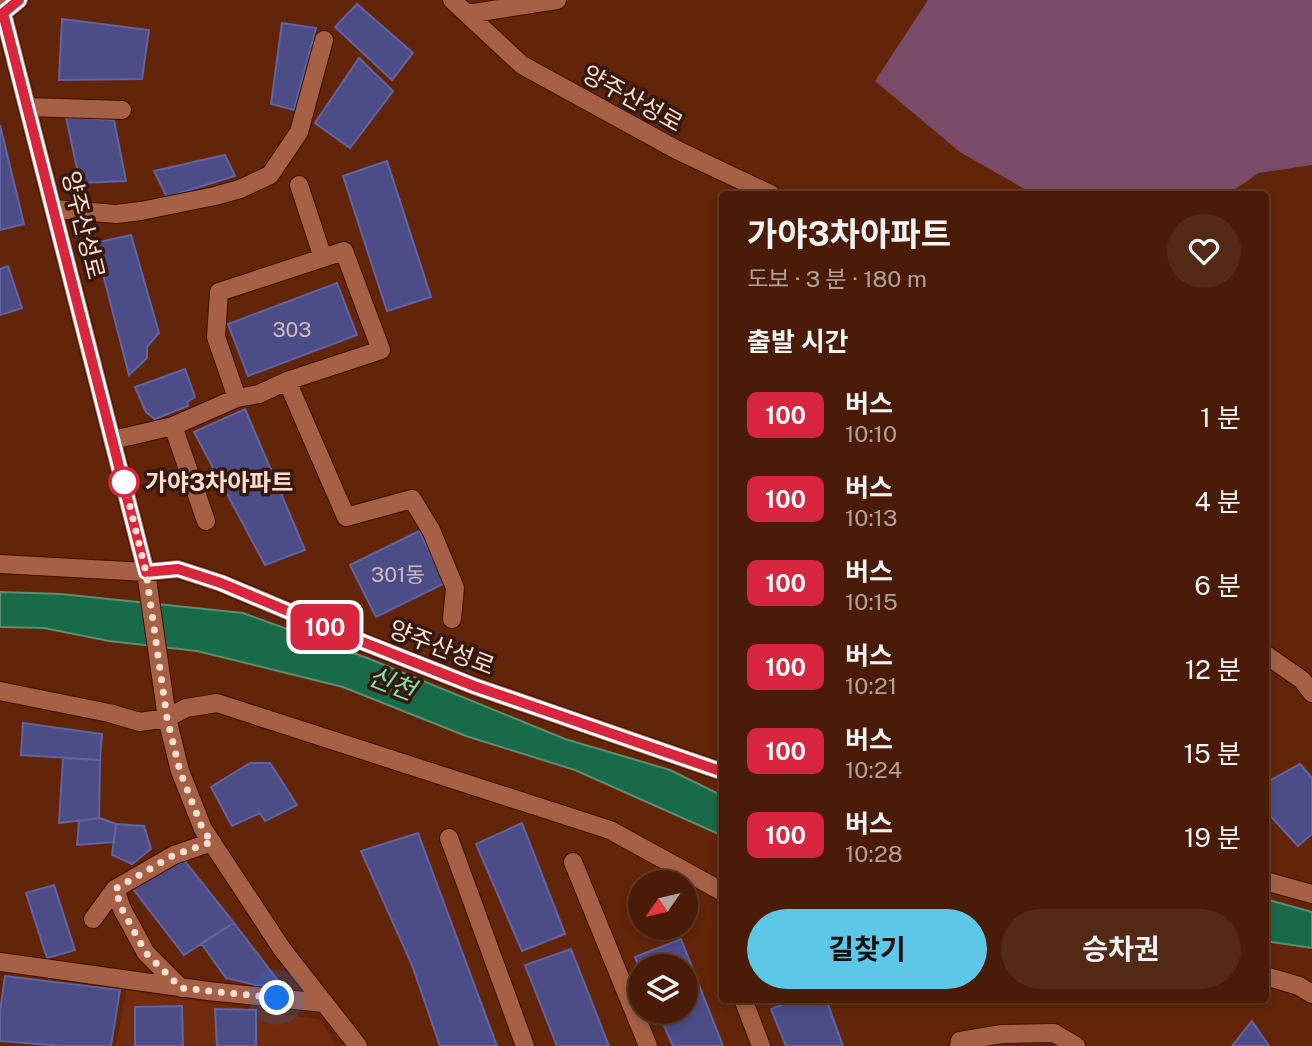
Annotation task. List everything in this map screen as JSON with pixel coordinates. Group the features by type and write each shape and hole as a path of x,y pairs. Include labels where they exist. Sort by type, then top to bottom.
{"street":[{"name":"양주산성로","path":"19,0 2,7 147,580"},
{"name":"양주산성로","path":"452,0 522,65 677,150 764,191"},
{"path":"467,14 558,0"},
{"path":"54,209 116,214 141,211 215,196 270,176 299,132 324,40"},
{"path":"28,107 122,110"},
{"path":"299,185 323,258"},
{"path":"113,440 173,426 237,398 259,394 287,381 381,350 344,251 219,292 216,337 237,398"},
{"path":"287,381 345,517 412,499 431,530 455,588 452,619"},
{"path":"173,426 206,521"},
{"name":"양주산성로","path":"0,564 147,580 178,569 221,583 474,686 719,771"},
{"path":"147,580 167,718 180,771 203,830 282,949 358,1046"},
{"path":"1269,657 1302,680 1312,693"},
{"path":"0,691 140,722 167,718 186,708 217,703 610,830 719,890"},
{"path":"449,838 525,1046"},
{"path":"93,919 115,889 174,855 212,842"},
{"path":"573,862 648,1046"},
{"path":"1269,882 1312,894"},
{"path":"115,889 122,909 146,953 181,988"},
{"path":"0,962 181,988 323,1003"},
{"path":"1269,977 1298,986 1312,994"},
{"path":"745,1003 761,1046"},
{"path":"959,1046 960,1041 1002,1034 1054,1033 1076,1046"}],"shaded area":[{"path":"928,0 1312,0 1312,165 1259,173 1232,191 1028,191 960,152 875,81"},
{"path":"126,990 320,1020 336,1046 116,1046"}],"water":[{"name":"신천","path":"0,592 61,594 243,613 367,658 565,739 670,770 719,794 719,834 575,770 466,736 343,687 197,651 109,641 44,628 0,627"},
{"path":"1269,900 1312,912 1312,948 1269,942"}],"building":[{"path":"357,4 413,53 392,80 335,27"},
{"path":"62,19 149,30 142,79 59,80"},
{"path":"282,23 316,28 294,110 271,104"},
{"path":"359,58 393,91 350,148 315,123"},
{"path":"66,117 114,120 126,181 80,183"},
{"path":"0,125 24,224 0,230"},
{"path":"225,155 235,176 167,197 154,171"},
{"path":"387,161 431,297 387,311 343,176"},
{"path":"131,235 159,333 147,347 147,358 129,375 95,243"},
{"path":"8,266 22,308 0,315 0,269"},
{"path":"337,283 357,335 248,376 228,324"},
{"path":"185,369 195,397 187,402 188,406 155,419 146,412 135,387"},
{"path":"245,409 305,550 265,565 194,432"},
{"path":"419,531 445,583 376,617 350,565"},
{"path":"23,723 102,734 100,760 21,755"},
{"path":"63,758 100,760 99,818 59,823"},
{"path":"250,763 270,763 297,805 265,821 260,813 232,826 211,787"},
{"path":"1300,764 1312,778 1312,834 1298,846 1269,814 1269,781"},
{"path":"99,818 116,824 114,842 77,845 79,821"},
{"path":"522,823 565,934 522,951 476,844"},
{"path":"116,824 144,826 151,849 132,864 112,855"},
{"path":"418,833 497,1046 440,1046 412,965 361,851"},
{"path":"184,860 234,923 184,955 133,889"},
{"path":"54,885 75,950 47,958 26,893"},
{"path":"234,923 279,982 269,988 226,978 201,943"},
{"path":"681,940 687,954 643,954"},
{"path":"571,949 609,1046 557,1046 525,965"},
{"path":"5,976 120,990 111,1046 63,1046 0,1041 0,1011"},
{"path":"698,982 723,1046 673,1046 663,1024 698,1024"},
{"path":"786,1003 827,1003 843,1046 786,1046 771,1009"},
{"path":"182,1006 183,1046 135,1046 135,1007"},
{"path":"215,1009 256,1010 256,1046 217,1046"},
{"path":"1252,1021 1269,1046 1232,1046"}],"bus line":[{"name":"100","path":"19,0 3,13 146,572 178,569 221,583 474,686 719,771"}],"place":[{"name":"가야3차아파트","path":"124,482"}],"route":[{"path":"124,482 146,572 167,718 180,771 203,830 212,842 174,855 115,889 122,909 146,953 181,988 277,998"}]}
